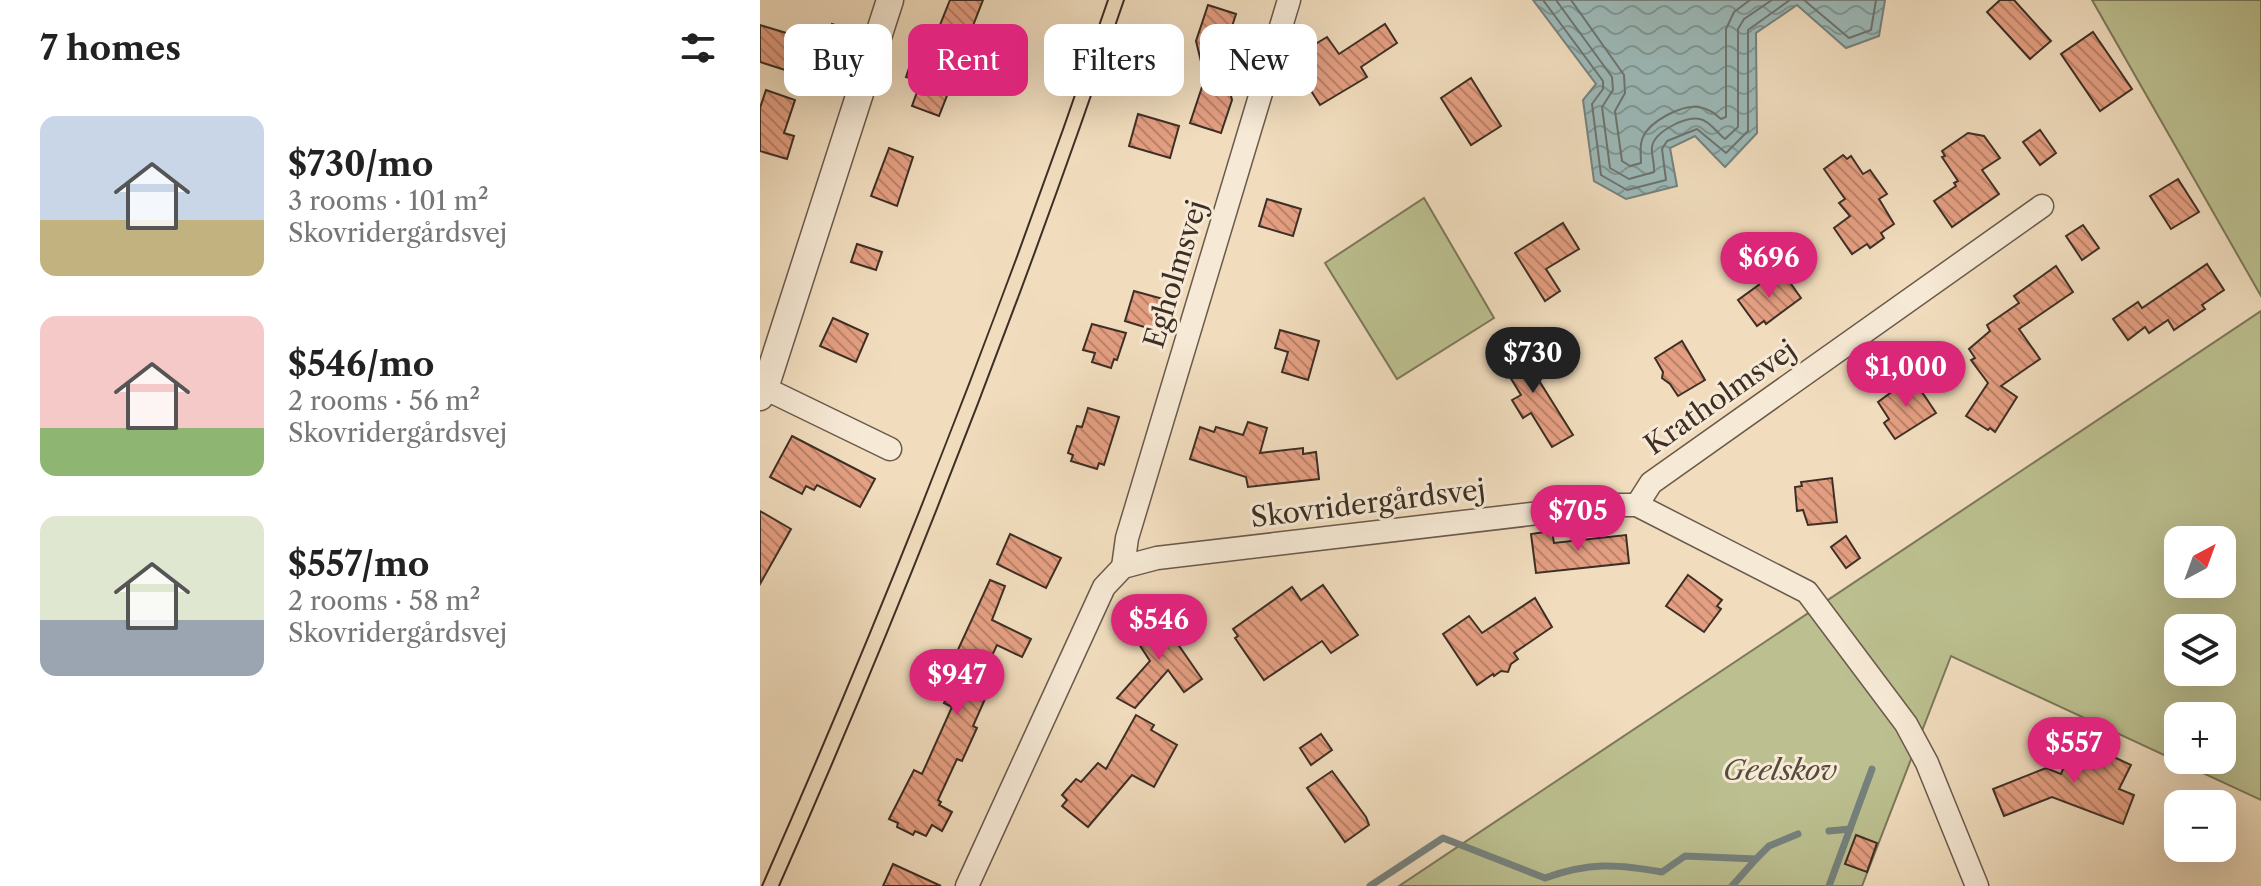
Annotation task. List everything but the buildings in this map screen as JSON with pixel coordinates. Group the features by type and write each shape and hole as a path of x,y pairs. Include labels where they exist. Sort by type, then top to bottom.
{"street":[{"path":"890,0 762,390 890,449"},
{"name":"Egholmsvej","path":"1123,567 1127,538 1289,0"},
{"name":"Kratholmsvej","path":"1637,505 1651,483 2042,206"},
{"name":"Skovridergårdsvej","path":"1123,567 1157,558 1607,505 1637,505 1807,592 1906,724 1927,763 1977,886"},
{"path":"967,886 1104,587 1123,567"}],"green space":[{"path":"2092,0 2261,0 2261,296"},
{"path":"1424,198 1494,318 1397,379 1325,263"},
{"name":"Geelskov","path":"2261,311 2261,800 2205,774 2236,774 2236,702 2164,702 2164,755 1951,656 1862,886 1399,886"}],"water":[{"path":"1533,0 1885,0 1879,36 1846,48 1797,5 1756,33 1757,133 1725,167 1695,136 1670,148 1677,186 1626,199 1594,181 1583,100 1596,84"}],"waterway":[{"path":"1829,886 1872,769"},
{"path":"1829,831 1850,829"},
{"path":"1370,886 1443,838 1545,878 1576,869 1603,866 1662,872 1685,856 1756,859 1769,846 1798,834"},
{"path":"1732,886 1756,859"}],"tram line":[{"path":"762,886 856,667 945,447 1029,224 1108,0"},
{"path":"779,886 873,667 961,447 1045,224 1124,0"}]}
